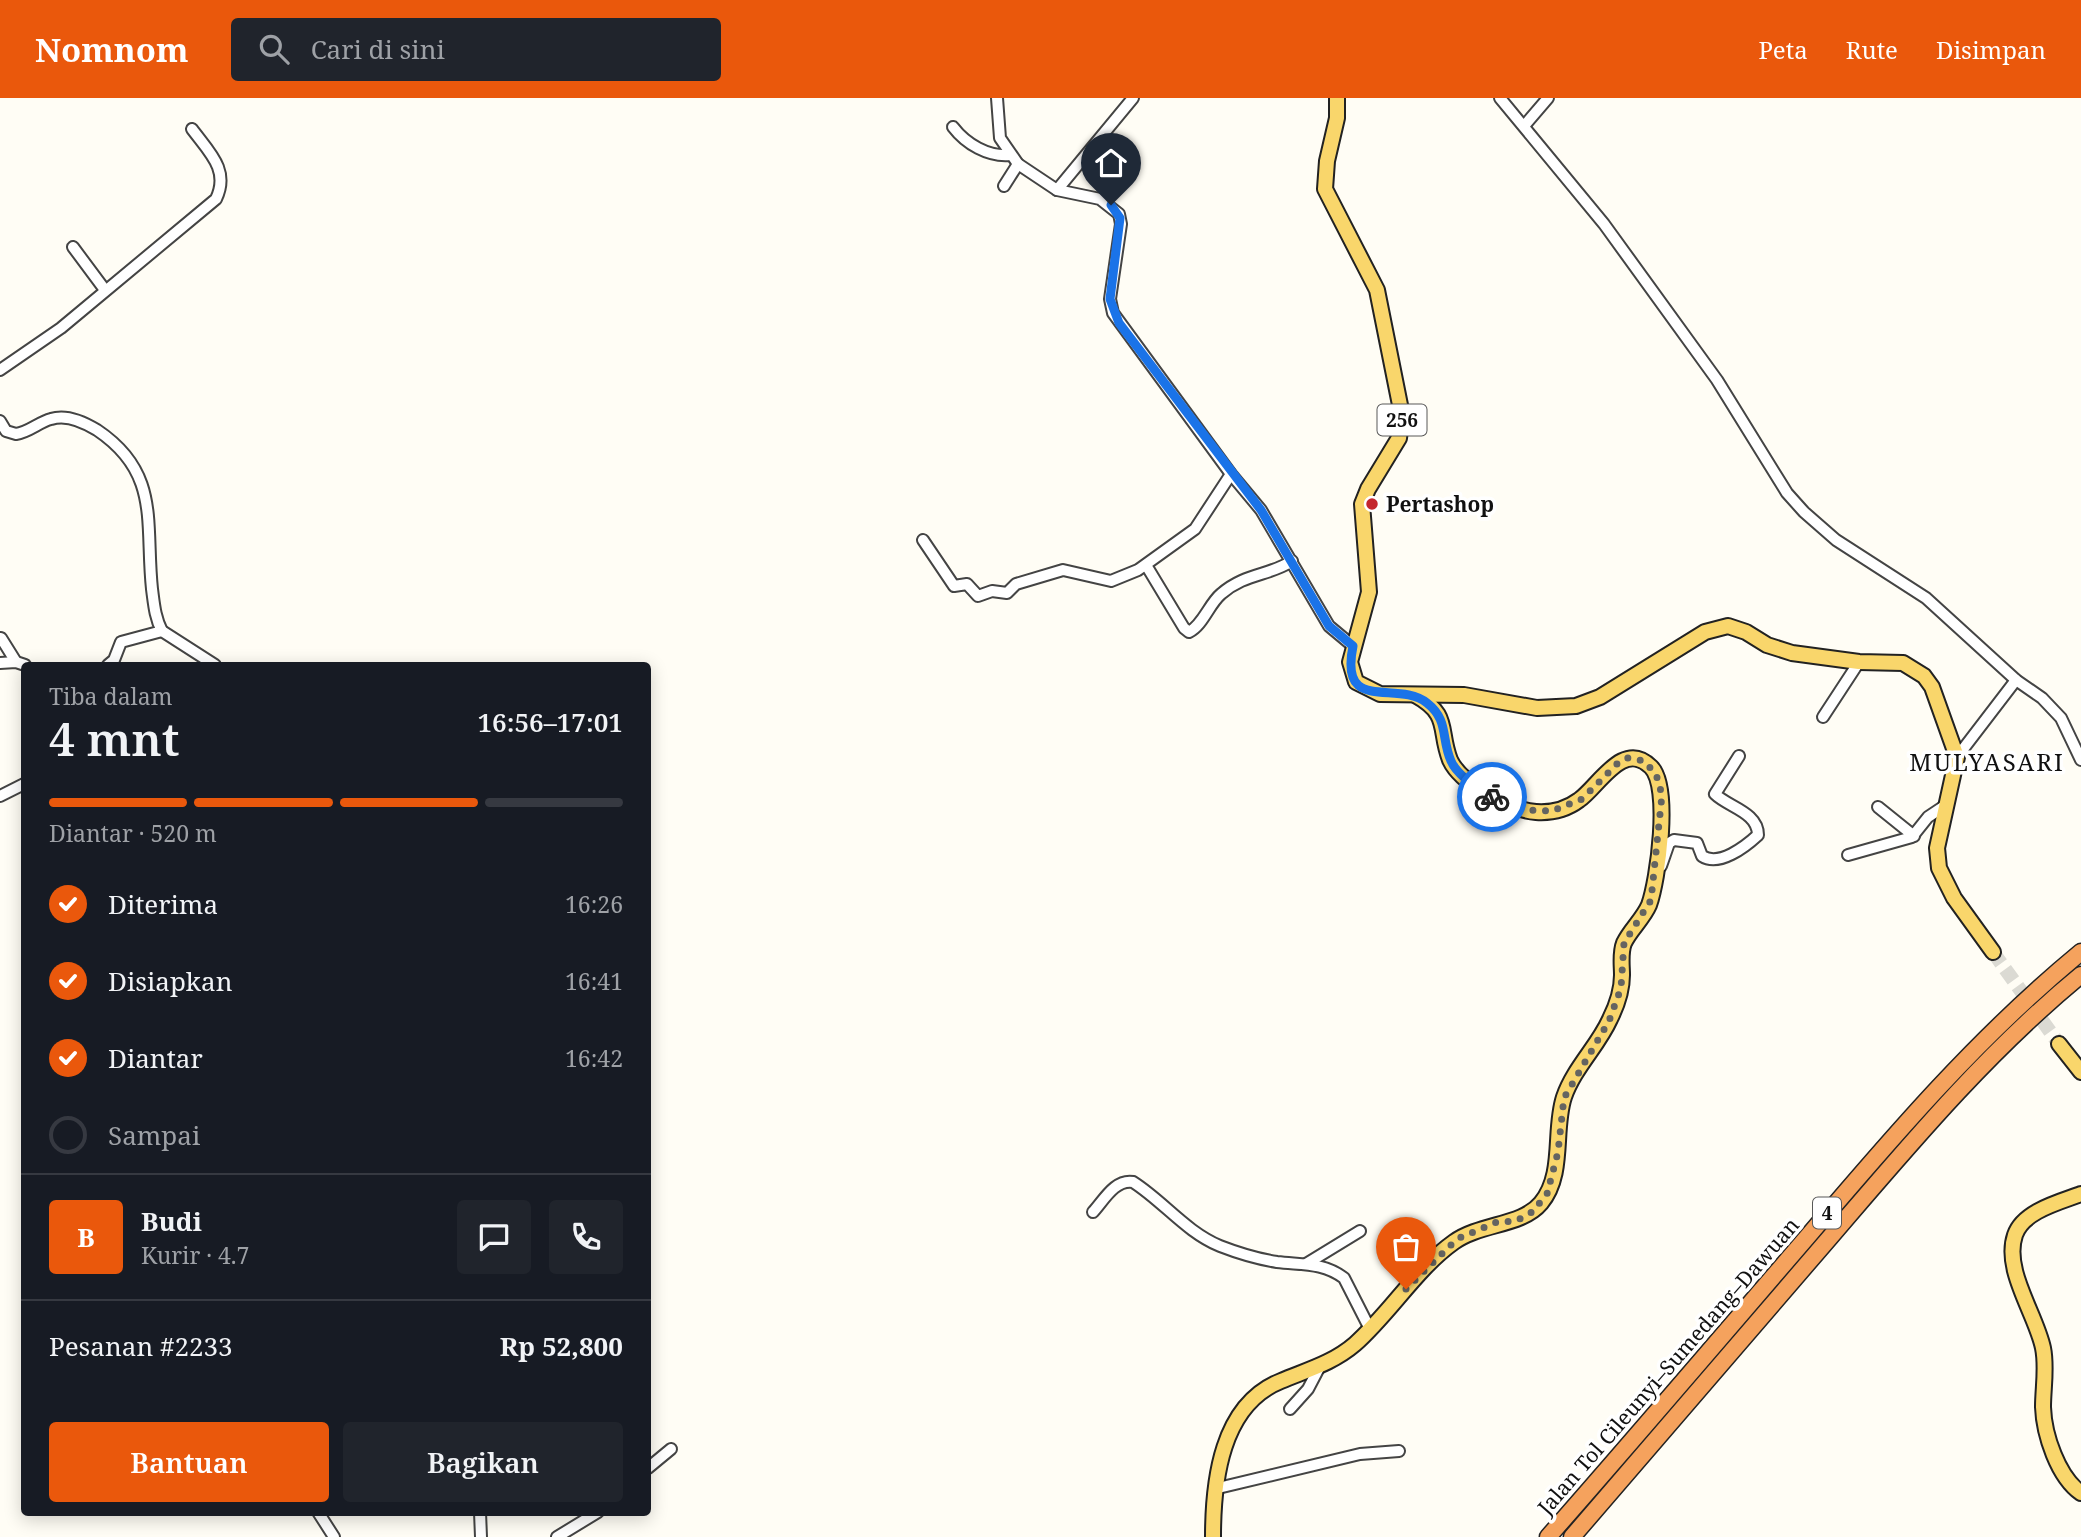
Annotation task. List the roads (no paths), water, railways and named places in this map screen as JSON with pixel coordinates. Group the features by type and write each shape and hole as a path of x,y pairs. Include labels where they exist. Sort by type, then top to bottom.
{"highway":[{"name":"Jalan Tol Cileunyi–Sumedang–Dawuan","path":"1548,1537 1924,1103 2039,987 2081,952"},
{"name":"Jalan Tol Cileunyi–Sumedang–Dawuan","path":"1572,1537 1910,1144 1972,1077 2081,975"}],"main road":[{"name":"256","path":"1337,98 1337,118 1326,161 1325,189 1377,290 1402,415 1399,438 1367,489 1362,504 1369,592 1353,646 1350,668 1361,687 1380,694 1414,695"},
{"path":"1414,695 1464,695 1537,708 1576,706 1601,697 1697,637 1719,627 1737,628 1777,649 1859,662 1903,663 1924,676 1937,697 1957,757 1937,849 1939,868 1954,898 1993,951"},
{"path":"1213,1537 1214,1489 1229,1436 1257,1394 1278,1382 1319,1368 1354,1345 1424,1269 1457,1239 1497,1222 1516,1221 1532,1212 1547,1194 1558,1152 1564,1098 1599,1039 1617,1001 1623,948 1647,910 1660,837 1662,795 1656,774 1649,765 1628,758 1610,769 1571,806 1552,811 1525,810 1500,802 1455,768 1439,713 1414,695"},
{"path":"1439,713 1450,702 1464,695"},
{"path":"2059,1044 2081,1072"},
{"path":"2081,1194 2030,1217 2015,1233 2012,1248 2015,1270 2043,1348 2043,1411 2048,1436 2064,1473 2081,1493"}],"street":[{"path":"997,98 1000,138 1014,160"},
{"path":"1057,190 1133,98"},
{"path":"1500,98 1604,224 1690,342 1787,493 1831,537 1926,598 2016,680 2042,698 2061,718 2081,760"},
{"path":"1524,126 1548,98"},
{"path":"953,127 976,149 1014,160 1057,190 1100,199 1119,214 1121,224 1110,299 1113,313 1231,474 1261,510 1329,626 1353,646"},
{"path":"0,370 40,345 216,199 222,181 219,166 192,129"},
{"path":"1004,186 1014,160"},
{"path":"73,247 105,290"},
{"path":"0,421 6,431 16,434 50,419 81,421 106,437 128,457 140,477 149,505 149,563 155,612 162,631 210,662"},
{"path":"923,540 954,586 967,584 978,596 992,591 1007,593 1016,584 1071,569 1111,581 1142,567 1195,528 1231,474"},
{"path":"1142,567 1189,632 1226,590 1248,576 1283,567 1292,561"},
{"path":"113,662 121,642 162,631"},
{"path":"1,638 20,663"},
{"path":"1822,717 1859,662"},
{"path":"0,663 20,663"},
{"path":"1957,757 2016,680"},
{"path":"1652,884 1674,840 1698,844 1702,856 1711,859 1739,851 1758,835 1758,829 1749,816 1715,794 1739,756"},
{"path":"0,796 21,786"},
{"path":"1848,855 1914,836 1926,818 1946,805"},
{"path":"1878,807 1914,836"},
{"path":"1093,1212 1116,1186 1128,1181 1217,1245 1275,1262 1329,1268 1344,1278 1370,1329"},
{"path":"1306,1264 1360,1231"},
{"path":"1290,1409 1308,1389 1319,1368"},
{"path":"651,1466 671,1449"},
{"path":"1214,1489 1363,1454 1399,1451"},
{"path":"321,1516 334,1537"},
{"path":"481,1516 481,1537"},
{"path":"557,1537 591,1516"}],"tunnel":[{"path":"1993,952 2059,1044"}],"place":[{"name":"Pertashop","path":"1372,504"}],"district":[{"name":"MULYASARI","path":"1987,761"}]}
